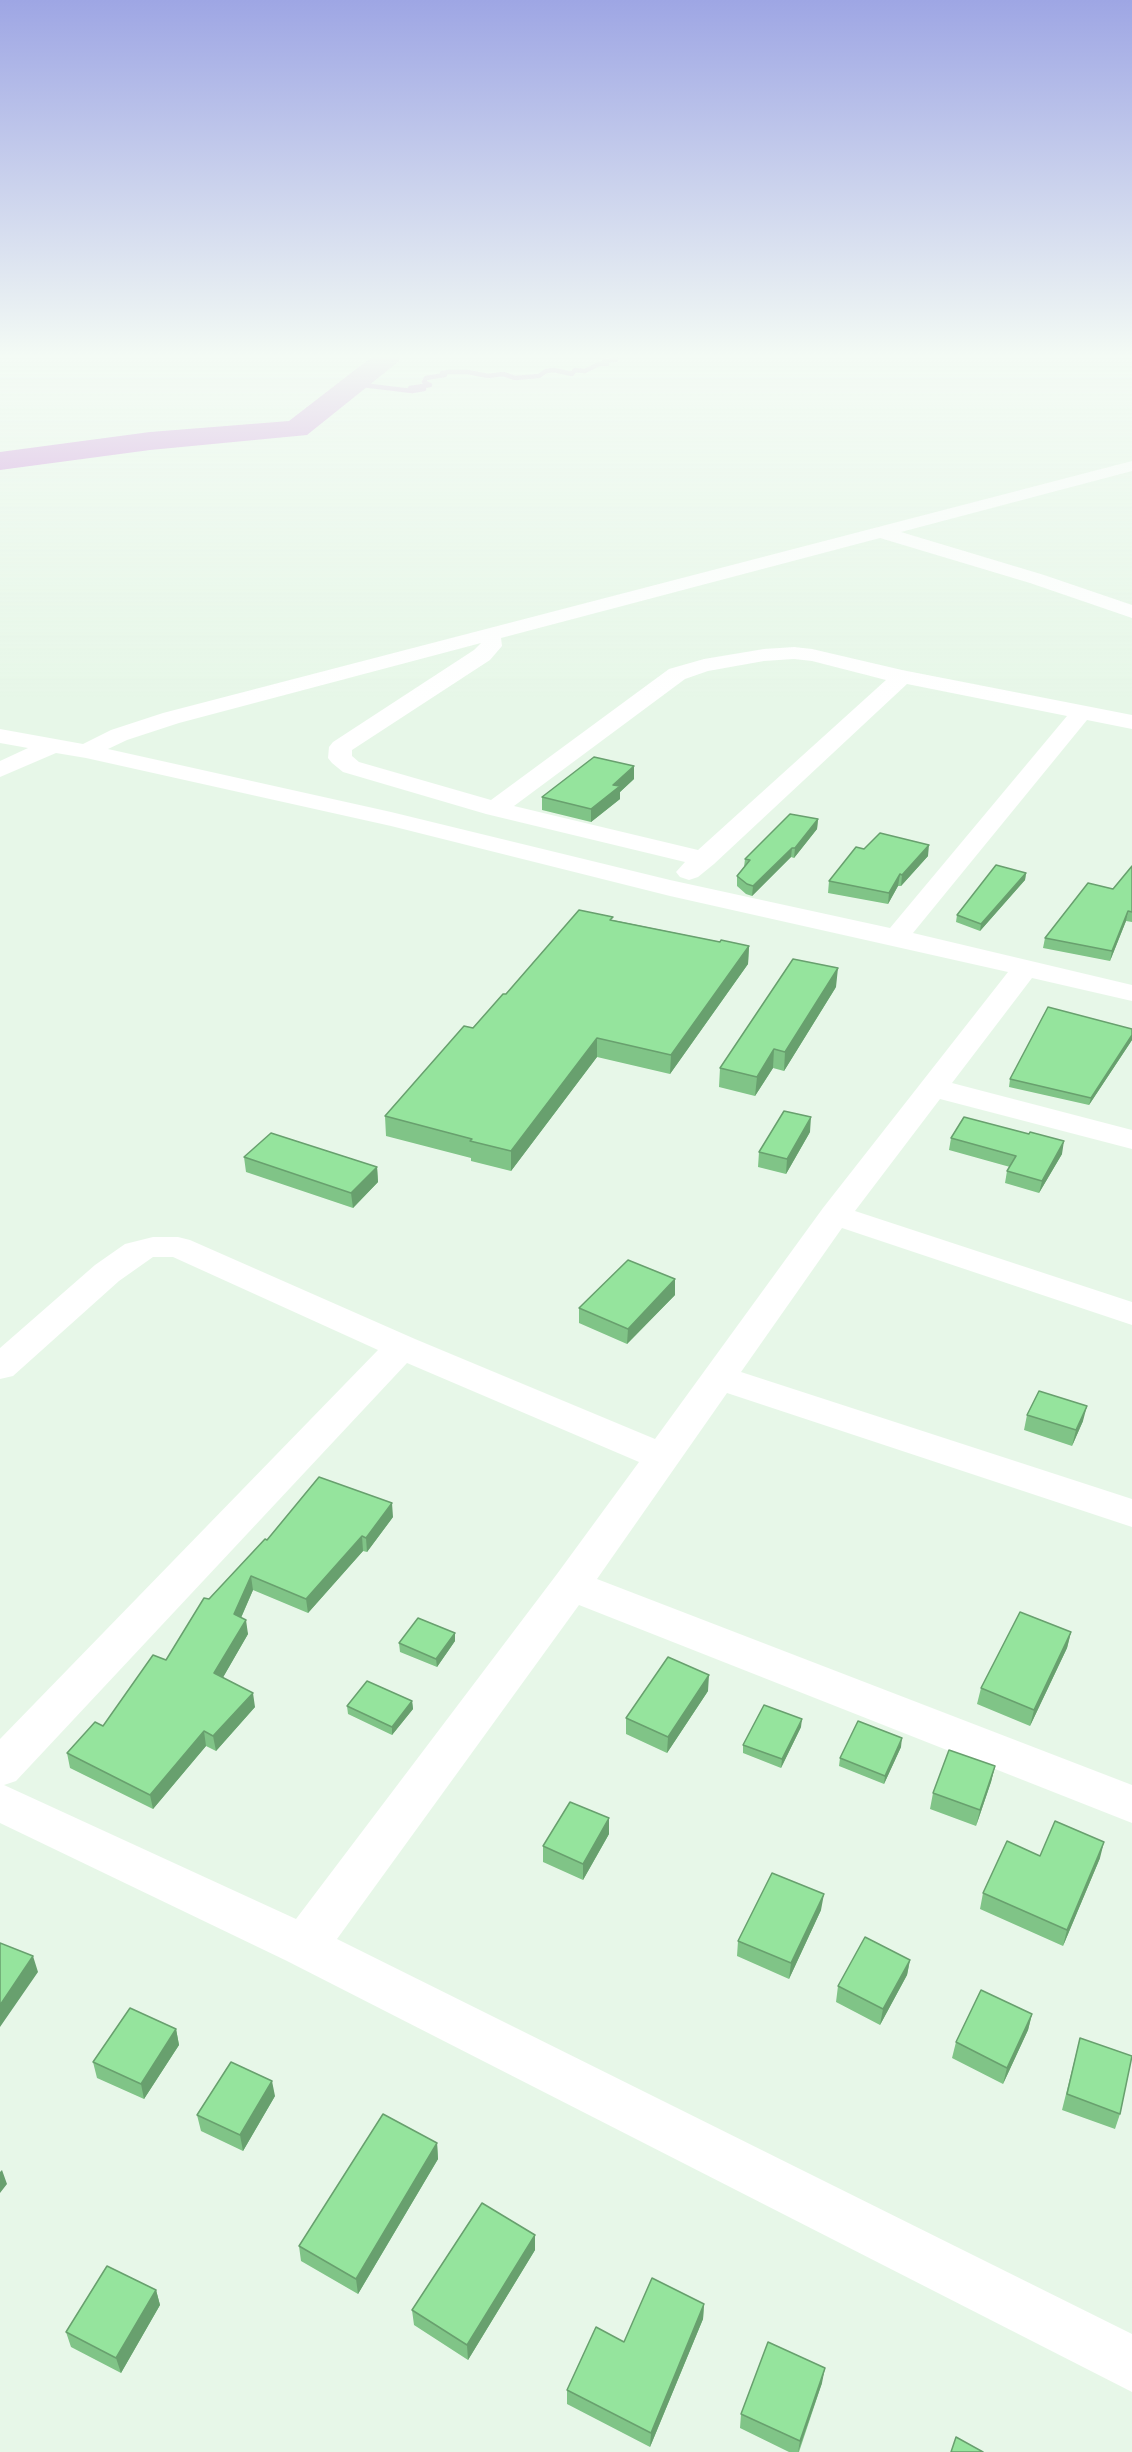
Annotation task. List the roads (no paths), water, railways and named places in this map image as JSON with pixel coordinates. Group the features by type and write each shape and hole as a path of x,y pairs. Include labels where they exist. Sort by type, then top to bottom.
{"street":[{"path":"86,751 118,735 161,721 1114,470"},
{"path":"1107,472 1132,480"},
{"path":"880,532 1037,579 1132,612"},
{"path":"491,633 491,646 482,655 341,747 339,758 351,767 495,810 705,860"},
{"path":"495,810 677,674 704,665 794,653 812,655 902,676 1132,722"},
{"path":"670,888 705,860 902,676"},
{"path":"896,937 1081,713"},
{"path":"0,736 86,751 391,819 670,888 896,937 1132,993"},
{"path":"0,770 51,746"},
{"path":"304,1946 571,1585 835,1215 1025,968"},
{"path":"934,1088 1132,1140"},
{"path":"835,1215 1132,1314"},
{"path":"0,1367 107,1273 137,1251 153,1247 178,1247 402,1347 663,1457"},
{"path":"0,1768 402,1347"},
{"path":"719,1378 1132,1514"},
{"path":"571,1585 1132,1804"},
{"path":"0,1802 304,1946 1132,2364"}]}
